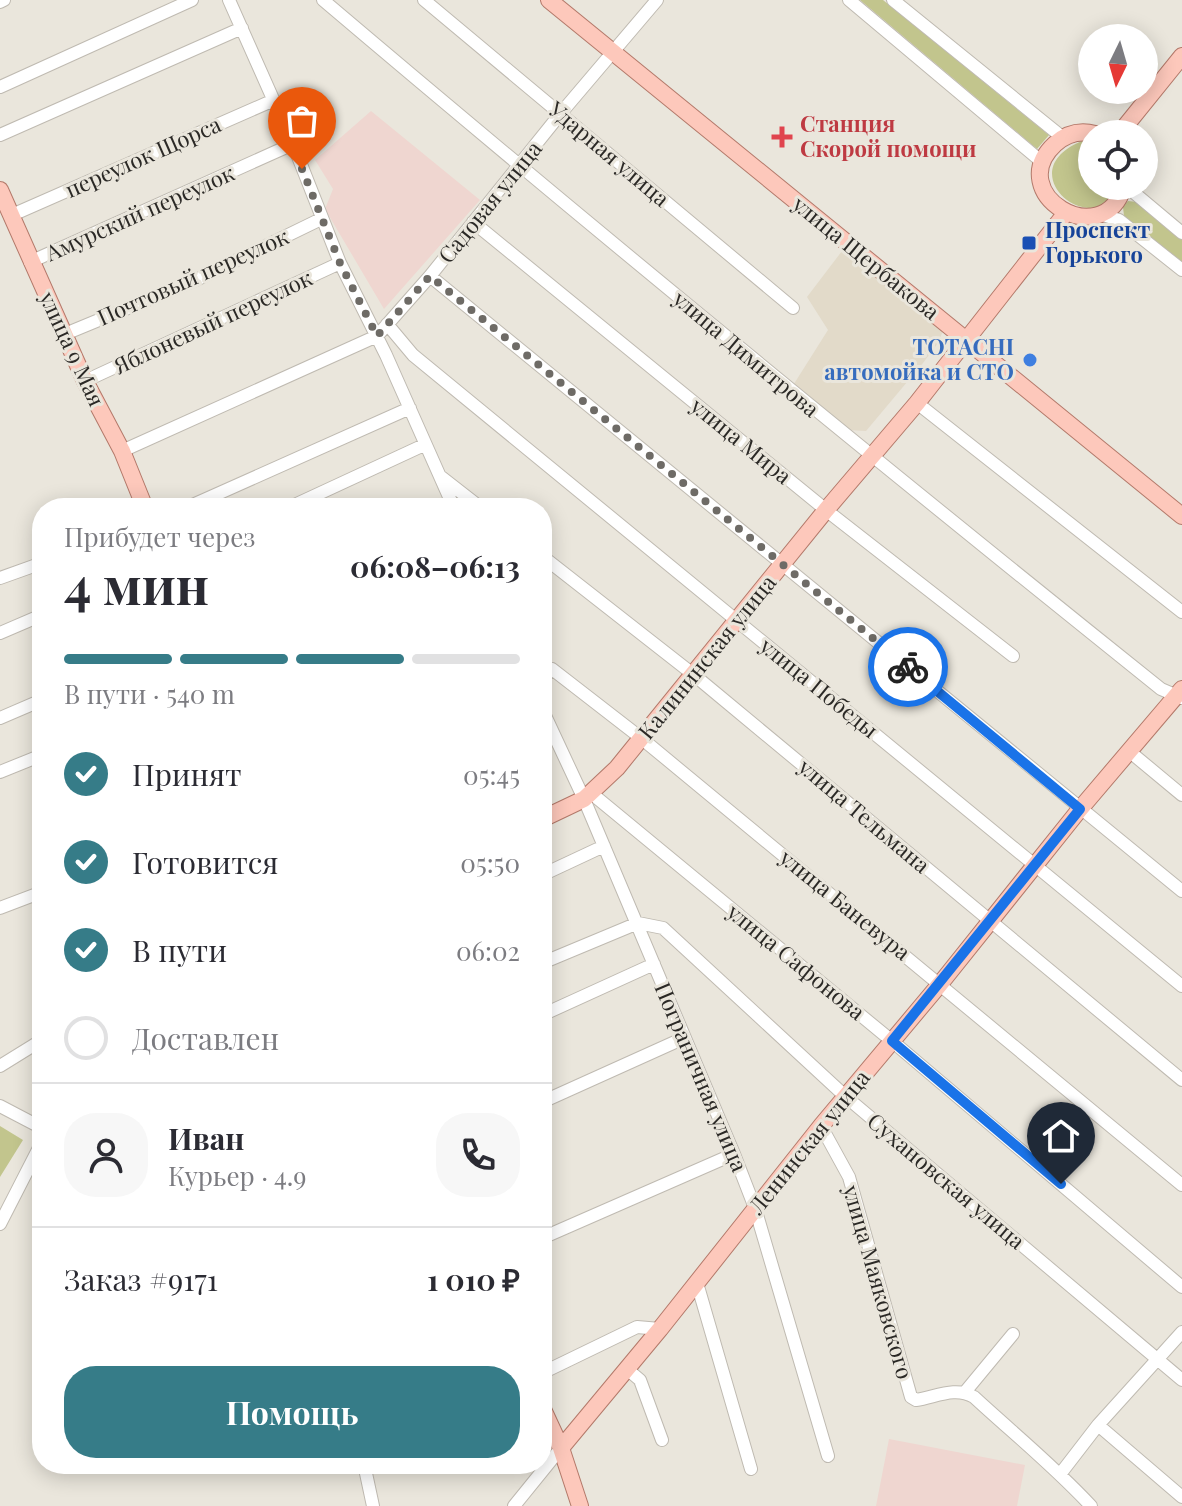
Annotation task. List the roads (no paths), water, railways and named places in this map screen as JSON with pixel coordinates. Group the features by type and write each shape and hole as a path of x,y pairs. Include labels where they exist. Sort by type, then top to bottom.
{"main road":[{"name":"улица Щербакова","path":"549,0 1182,516"},
{"path":"1130,120 1182,56"},
{"path":"1078,134 1062,137 1042,162 1045,192 1065,214 1086,217 1100,214 1117,200"},
{"name":"улица 9 Мая","path":"0,190 30,262 85,381 122,451 141,498"},
{"name":"Калининская улица","path":"552,814 588,796 617,768 917,403 1065,214"},
{"name":"Ленинская улица","path":"561,1448 1035,863 1181,694"},
{"path":"552,1429 580,1506"}],"street":[{"path":"0,87 192,0"},
{"path":"229,0 293,144 340,263 377,336 449,498"},
{"name":"улица Димитрова","path":"323,0 871,457 1161,689 1181,694"},
{"name":"Ударная улица","path":"424,0 793,308"},
{"name":"Садовая улица","path":"122,451 377,336 657,0"},
{"path":"849,0 1042,162"},
{"path":"893,0 1062,137"},
{"path":"0,135 242,28"},
{"name":"переулок Щорса","path":"12,215 274,100"},
{"name":"Амурский переулок","path":"30,262 293,144"},
{"path":"1142,200 1182,233"},
{"path":"1100,214 1119,220 1182,270"},
{"name":"Почтовый переулок","path":"65,334 198,279 321,219"},
{"name":"улица Мира","path":"473,222 826,510 1013,656"},
{"name":"Яблоневый переулок","path":"85,381 340,263"},
{"path":"430,276 1182,891"},
{"name":"улица Победы","path":"387,324 413,355 1182,986"},
{"path":"917,403 1182,612"},
{"path":"208,498 410,408"},
{"path":"310,498 424,445"},
{"path":"437,474 468,498"},
{"name":"улица Тельмана","path":"552,564 694,675 1182,1080"},
{"path":"0,578 32,567"},
{"path":"0,633 32,619"},
{"name":"улица Баневура","path":"552,669 641,738 1182,1185"},
{"path":"0,718 32,704"},
{"name":"Пограничная улица","path":"552,728 588,796 604,846 755,1208 828,1456"},
{"path":"1129,751 1182,795"},
{"path":"0,772 32,759"},
{"name":"улица Сафонова","path":"588,796 892,1041 1182,1287"},
{"path":"552,870 604,846"},
{"path":"0,908 32,896"},
{"path":"552,959 638,923"},
{"name":"Сухановская улица","path":"638,923 663,928 845,1096 1182,1380"},
{"path":"552,1010 654,964"},
{"path":"552,1097 684,1038"},
{"path":"0,1066 32,1046"},
{"path":"0,1106 32,1123"},
{"name":"улица Маяковского","path":"821,1126 849,1177 911,1397 916,1400 943,1393 965,1392"},
{"path":"552,1234 734,1154"},
{"path":"0,1224 32,1162"},
{"path":"697,1283 751,1469"},
{"path":"552,1368 637,1327 660,1329"},
{"path":"1061,1473 1098,1425 1182,1332"},
{"path":"1013,1334 965,1392 1061,1473 1091,1506"},
{"path":"627,1369 640,1380 662,1440"},
{"path":"1098,1425 1182,1497"},
{"path":"552,1459 561,1448"},
{"path":"366,1474 373,1506"},
{"path":"514,1506 540,1474"}],"place":[{"name":"Станция Скорой помощи","path":"782,137"},
{"name":"Проспект Горького","path":"1029,243"},
{"name":"TOTACHI автомойка и СТО","path":"1030,360"}]}
